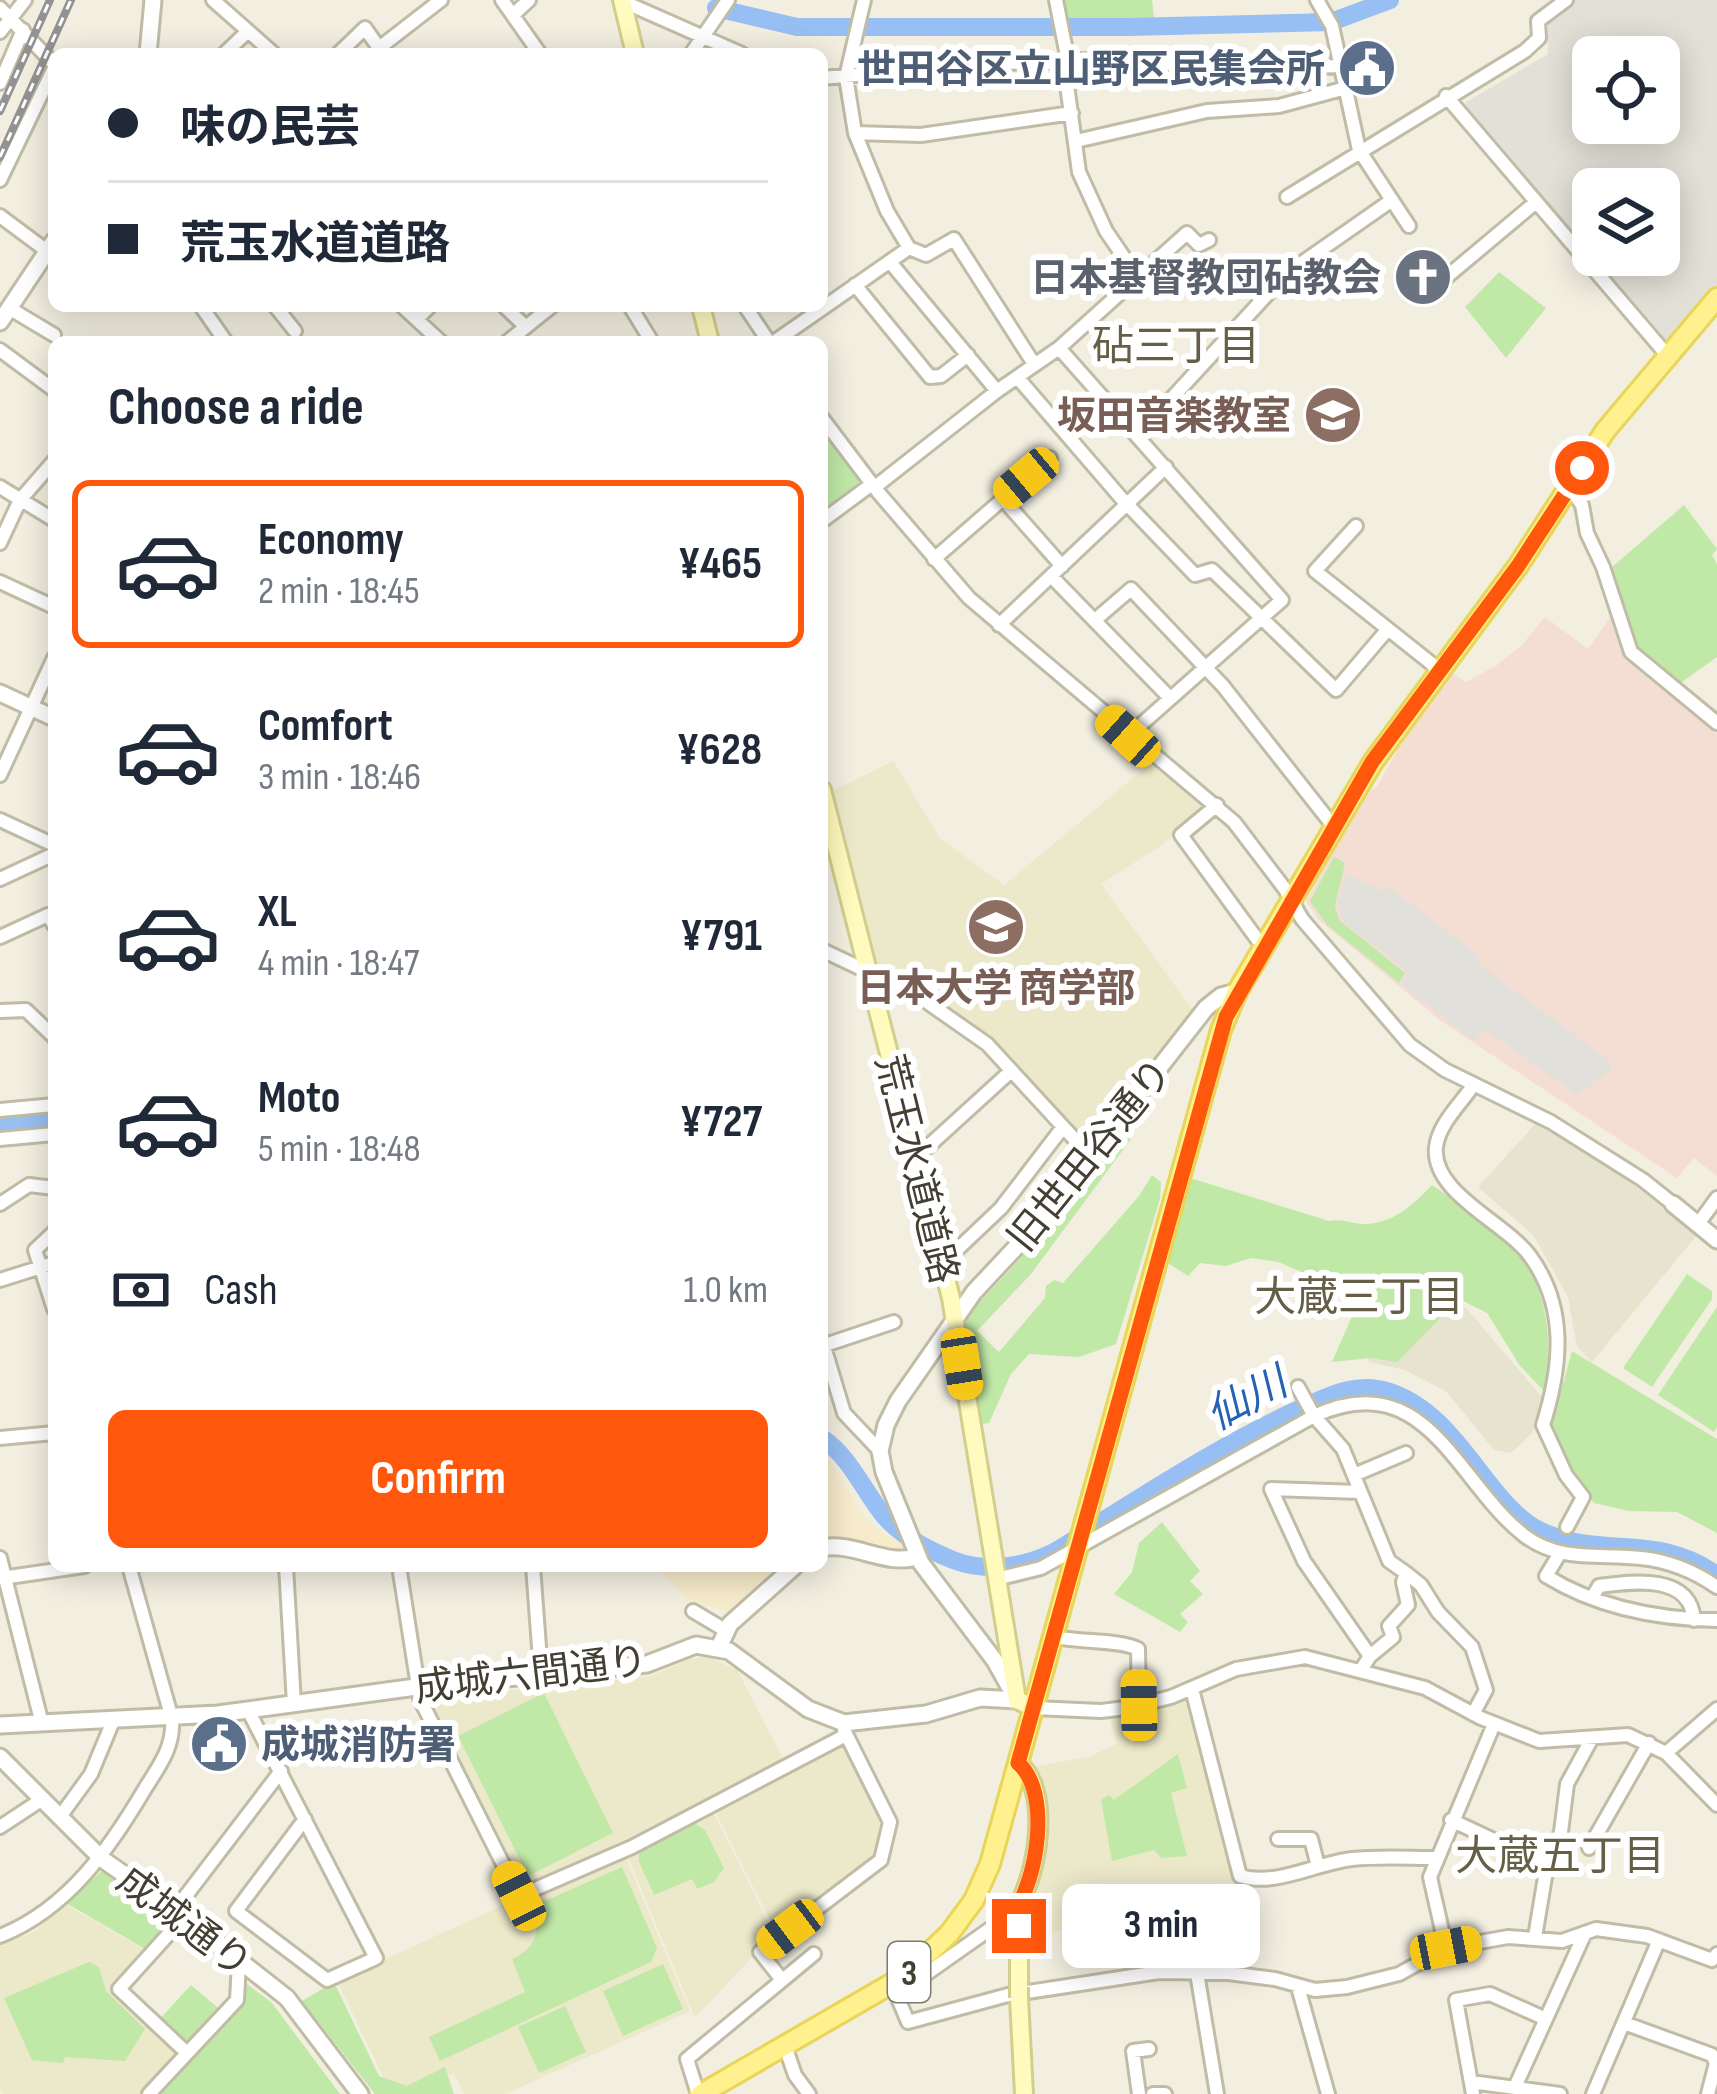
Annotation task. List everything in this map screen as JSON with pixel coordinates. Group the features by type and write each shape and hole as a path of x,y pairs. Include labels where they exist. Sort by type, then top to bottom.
{"main road":[{"path":"622,0 634,48"},
{"name":"3","path":"699,2094 897,1980 935,1950 974,1900 990,1864 1018,1763 1026,1704 1054,1637 1221,1030 1237,992 1372,762 1518,566 1605,431 1667,355 1714,308"},
{"name":"荒玉水道道路","path":"828,823 955,1318 996,1578"},
{"path":"996,1578 1002,1658 1026,1704"},
{"path":"1018,1763 1025,1768 1033,1794 1037,1854 1027,1894 1014,1912 1019,1926 1024,2094"}],"street":[{"path":"0,32 25,0"},
{"path":"149,48 153,0"},
{"path":"213,0 267,48"},
{"path":"344,48 365,28 379,48 441,0"},
{"path":"502,0 536,48"},
{"path":"513,15 529,0"},
{"path":"622,0 729,48"},
{"path":"864,0 846,77 855,134 886,212 909,248 926,255 954,239 1034,364"},
{"path":"1056,0 1068,61 1066,78 1079,172 1091,203 1136,275"},
{"path":"1317,0 1330,21 1359,150 1408,226"},
{"path":"1287,197 1536,43 1538,21 1566,0"},
{"path":"695,48 724,7"},
{"path":"0,8 48,59"},
{"path":"0,83 23,30"},
{"path":"230,48 247,32"},
{"path":"828,77 980,64 1140,58 1239,78 1271,78 1308,67 1342,66"},
{"path":"0,180 48,79"},
{"path":"1076,142 1208,111 1279,106 1346,88"},
{"path":"1446,97 1667,355"},
{"path":"855,134 921,135 1072,112"},
{"path":"1138,435 1286,274 1392,200"},
{"path":"1443,280 1536,202"},
{"path":"0,216 48,244"},
{"path":"828,517 1059,348 1187,233 1199,245 1209,240"},
{"path":"828,304 909,248"},
{"path":"48,250 4,315 54,335"},
{"path":"890,262 997,391"},
{"path":"855,285 930,376 941,376 968,355"},
{"path":"280,312 295,331"},
{"path":"409,312 435,336"},
{"path":"417,319 424,312"},
{"path":"510,312 526,327"},
{"path":"515,336 545,312"},
{"path":"781,336 816,312"},
{"path":"1059,348 1282,600 1128,736"},
{"path":"0,350 48,386"},
{"path":"1017,377 1195,575 1212,570 1336,690 1388,628"},
{"path":"828,426 934,559 999,625 1234,822 1312,932 1378,1004 1397,1033 1445,1070 1551,1122 1643,1180 1717,1240"},
{"path":"934,559 1050,458"},
{"path":"999,625 1166,467"},
{"path":"0,543 20,500 48,468"},
{"path":"1569,486 1582,505 1587,532 1630,652 1717,723"},
{"path":"0,487 48,516"},
{"path":"1002,498 1063,566"},
{"path":"1356,526 1315,571 1438,673"},
{"path":"1051,576 1170,698"},
{"path":"0,582 48,604"},
{"path":"1095,620 1131,589 1207,666 1334,827"},
{"path":"0,775 48,671"},
{"path":"0,693 48,715"},
{"path":"1216,805 1181,835 1265,945"},
{"path":"0,820 48,842"},
{"path":"0,879 48,857"},
{"path":"0,937 48,915"},
{"path":"828,953 917,995 987,1044 1090,1156"},
{"name":"旧世田谷通り","path":"880,1451 891,1413 955,1318 1197,1018 1221,996 1237,992"},
{"path":"0,1011 26,1010 48,1031"},
{"path":"1197,1018 1214,1018 1221,1030"},
{"path":"915,1155 1011,1070"},
{"path":"1474,1084 1442,1126 1436,1144 1439,1172 1532,1257 1554,1306 1559,1356 1543,1425 1566,1475 1583,1497 1567,1527"},
{"path":"0,1110 48,1106"},
{"path":"942,1264 1001,1208 1063,1126"},
{"path":"0,1139 48,1135"},
{"path":"0,1204 29,1185 48,1187"},
{"path":"1698,1224 1717,1198"},
{"path":"0,1280 47,1266 35,1250 48,1238"},
{"path":"828,1342 894,1322"},
{"path":"828,1363 851,1425 880,1451 916,1552 1002,1658"},
{"path":"1300,1390 1314,1416 1333,1433 1389,1561 1421,1585 1438,1612 1472,1647 1486,1690 1473,1714"},
{"path":"996,1578 1041,1568 1314,1416 1358,1404 1385,1406 1410,1415 1437,1435 1525,1535 1560,1552 1655,1560 1689,1570 1717,1588"},
{"path":"0,1438 48,1433"},
{"path":"1354,1475 1406,1453"},
{"path":"1360,1492 1271,1489 1304,1561 1370,1656"},
{"path":"828,1547 845,1546 903,1561 916,1552"},
{"path":"1560,1552 1546,1576 1592,1598 1647,1615 1717,1620"},
{"path":"0,1558 42,1724"},
{"path":"2,1578 48,1571"},
{"path":"0,1936 28,1925 102,1859 166,1754 172,1719 131,1572"},
{"path":"286,1572 294,1703"},
{"path":"401,1572 416,1687 519,1896 632,1847 845,1729 1005,1697 1026,1704 1101,1711 1192,1689 1235,1669 1305,1657 1425,1688 1539,1741 1628,1735 1666,1753 1717,1805"},
{"path":"534,1572 542,1674"},
{"path":"722,1639 788,1572"},
{"path":"1360,1670 1393,1637 1389,1626 1408,1605 1402,1582 1406,1574"},
{"path":"1592,1598 1599,1586 1668,1585 1680,1590 1695,1611 1694,1620"},
{"path":"693,1611 738,1656 808,1709 845,1729 890,1822 881,1860 760,1952 782,1980"},
{"path":"1054,1637 1128,1643 1138,1649 1139,1705"},
{"name":"成城六間通り","path":"0,1725 172,1719 416,1687 647,1664 722,1639"},
{"path":"1192,1689 1240,1876 1276,1876 1352,1859 1437,1858"},
{"path":"1666,1753 1717,1709"},
{"path":"248,1710 281,1771 376,1958 327,1980 236,1911 305,1819"},
{"path":"59,1818 91,1774 113,1721"},
{"path":"1446,1948 1430,1877 1494,1724"},
{"path":"1535,1937 1547,1865 1561,1832 1567,1784 1592,1738"},
{"path":"1589,1848 1649,1743"},
{"name":"成城通り","path":"0,1757 102,1859 287,1998 360,2094"},
{"path":"188,2053 119,1989 180,1914 281,1771"},
{"path":"0,1827 41,1800"},
{"path":"1451,1820 1547,1865"},
{"path":"1278,1839 1311,1840 1318,1866"},
{"path":"1014,1912 919,1979 897,1980 908,2022 1008,1995 1159,1972 1275,1979 1298,1987 1347,1987 1400,1974 1446,1948 1508,1936 1562,1941 1596,1928 1659,1940 1712,1960 1717,1954"},
{"path":"1516,2086 1585,1933"},
{"path":"1593,2094 1659,1940"},
{"path":"699,2094 686,2059 814,1954"},
{"path":"148,2094 237,2000 239,1962"},
{"path":"1196,1973 1217,2094"},
{"path":"1298,1987 1328,2094"},
{"path":"1546,2019 1490,1994 1456,2000 1472,2088 1516,2086 1560,2094"},
{"path":"1624,2023 1712,2055 1716,2063 1708,2094"},
{"path":"785,2047 795,2075 809,2094"},
{"path":"1139,2094 1133,2051 1149,2049"},
{"path":"1153,2094 1165,2094"}],"shaded area":[{"path":"1573,0 1717,0 1717,289 1668,349 1607,276 1680,276 1680,168 1572,168 1572,234 1463,104 1548,54 1548,20"},
{"path":"1545,617 1588,649 1610,618 1624,658 1717,734 1717,1176 1694,1158 1677,1178 1441,1021 1319,920 1306,901 1364,797 1378,785 1400,745 1452,673 1466,682 1496,666"},
{"name":"日本大学 商学部","path":"893,761 940,838 1004,885 1150,764 1205,808 1162,845 1101,884 1195,1013 1089,1150 990,1042 870,968 830,792"},
{"path":"1346,874 1383,891 1388,886 1478,955 1480,965 1608,1060 1611,1070 1577,1095 1485,1029 1474,1041 1401,984 1407,971 1343,922 1337,902"},
{"path":"1538,1121 1616,1170 1697,1235 1592,1362 1577,1347 1568,1297 1534,1236 1478,1187"},
{"path":"1434,1297 1467,1309 1543,1398 1533,1432 1511,1453 1494,1450 1447,1392 1405,1370 1369,1362 1367,1355"},
{"path":"828,1457 863,1515 876,1529 906,1545 903,1553 849,1539 828,1540"},
{"path":"660,1572 776,1572 733,1612 692,1603"},
{"path":"709,1657 738,1671 784,1761 522,1891 426,1699 651,1676 690,1659"},
{"path":"1192,1692 1236,1877 1240,1928 1126,1936 1095,1924 1023,1938 1022,1914 1035,1897 1041,1853 1031,1767 1088,1757 1117,1744 1109,1714"},
{"path":"844,1740 886,1827 880,1855 778,1936 714,1809"},
{"path":"712,1810 776,1937 695,2018 627,1855"},
{"path":"623,1851 690,2011 505,2094 464,2094 454,2073 415,2091 388,2086 337,1981"},
{"path":"65,1904 145,1950 114,1987 183,2054 142,2094 3,2094 0,2088 0,1945 34,1932"}],"green space":[{"path":"1062,0 1152,0 1154,19 1065,22"},
{"path":"1499,272 1546,308 1506,358 1465,307"},
{"path":"833,439 867,482 828,512 828,442"},
{"path":"1684,505 1717,549 1712,555 1717,564 1717,657 1679,684 1648,659 1630,635 1611,568"},
{"path":"1334,857 1345,863 1335,906 1339,920 1405,973 1399,983 1327,925 1310,901"},
{"path":"1117,1132 1131,1139 1031,1274 977,1331 999,1352 1045,1298 1046,1286 1054,1280 1063,1283 1152,1175 1161,1182 1160,1199 1116,1344 1079,1357 1029,1354 1011,1374 989,1423 977,1425 960,1323 1019,1260"},
{"path":"1190,1178 1329,1221 1362,1224 1395,1216 1432,1185 1502,1234 1529,1267 1547,1328 1544,1391 1520,1366 1487,1313 1427,1283 1384,1283 1457,1301 1397,1362 1371,1358 1332,1362 1367,1282 1331,1284 1278,1262 1251,1258 1226,1266 1200,1263 1188,1276 1168,1263"},
{"path":"1687,1274 1712,1291 1712,1299 1652,1387 1623,1368"},
{"path":"1717,1307 1717,1427 1714,1432 1658,1395"},
{"path":"1572,1351 1717,1439 1717,1533 1677,1512 1629,1511 1594,1503 1569,1471 1551,1428"},
{"path":"1162,1522 1200,1571 1190,1581 1203,1594 1180,1614 1188,1622 1180,1632 1114,1594 1132,1572 1139,1543"},
{"path":"544,1693 613,1833 528,1876 458,1736"},
{"path":"1178,1754 1187,1788 1171,1793 1187,1856 1161,1858 1154,1850 1112,1861 1101,1800 1109,1795 1114,1800"},
{"path":"692,1822 705,1830 724,1868 714,1882 697,1889 692,1879 654,1895 639,1851"},
{"path":"622,1867 657,1948 651,1962 440,2061 429,2037 525,1992 512,1959 535,1938 531,1907"},
{"path":"102,1871 174,1919 145,1949 66,1903"},
{"path":"89,1962 99,1967 106,1991 145,2029 125,2061 32,2060 4,1998"},
{"path":"663,1964 683,2009 623,2036 603,1991"},
{"path":"334,1982 379,2076 407,2086 445,2067 454,2094 375,2094 302,2001"},
{"path":"247,1984 272,2003 340,2094 153,2094 240,2004"},
{"path":"191,1985 224,2013 187,2053 156,2023"},
{"path":"565,2006 586,2052 539,2073 518,2027"}],"waterway":[{"path":"716,8 797,27 1129,27 1331,22 1390,0"},
{"name":"仙川","path":"0,1125 48,1121"},
{"name":"仙川","path":"828,1443 884,1516 907,1537 953,1560 1002,1567 1050,1554 1202,1460 1295,1411 1341,1392 1377,1389 1414,1404 1436,1420 1506,1503 1543,1532 1588,1544 1673,1554 1717,1575"}],"railway":[{"path":"0,111 50,0"},
{"path":"49,48 71,0"},
{"path":"0,157 48,51"}],"place":[{"name":"世田谷区立山野区民集会所","path":"1367,68"},
{"name":"日本基督教団砧教会","path":"1423,277"},
{"name":"坂田音楽教室","path":"1333,415"},
{"name":"日本大学 商学部","path":"996,927"},
{"name":"成城消防署","path":"219,1744"}],"district":[{"name":"砧三丁目","path":"1176,345"},
{"name":"大蔵三丁目","path":"1359,1296"},
{"name":"大蔵五丁目","path":"1560,1855"}],"route":[{"path":"1019,1926 1014,1912 1027,1894 1037,1854 1037,1826 1033,1794 1025,1768 1018,1763 1226,1017 1372,762 1518,566 1582,468"}]}
